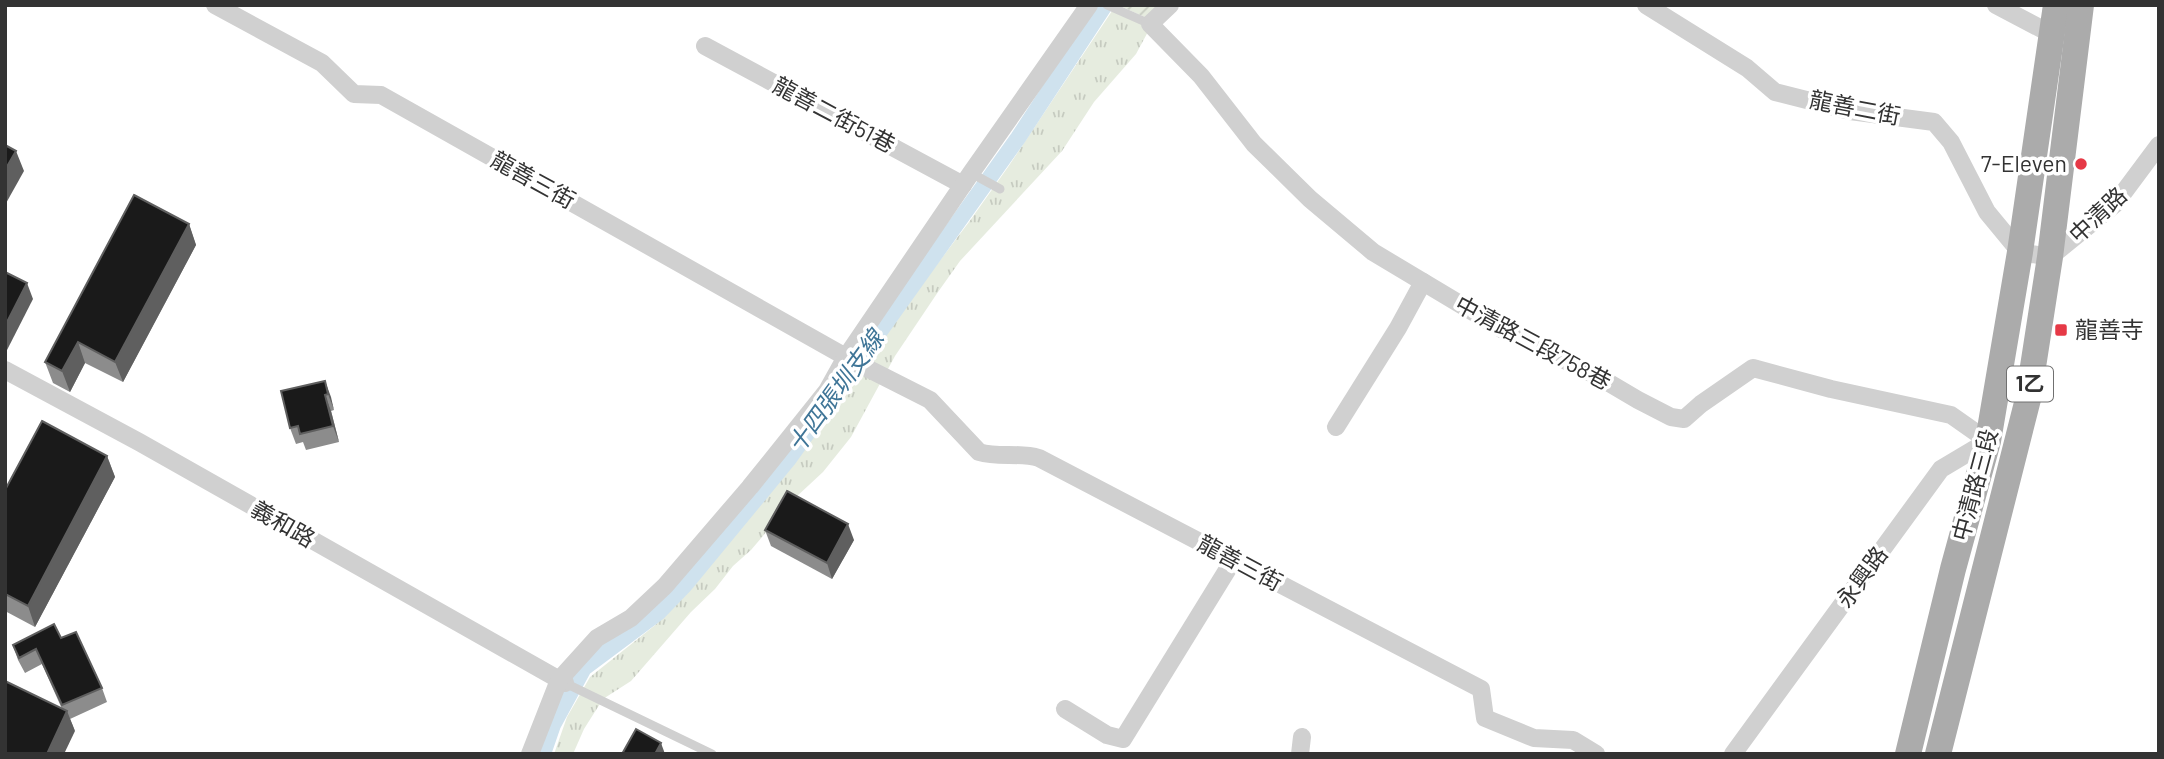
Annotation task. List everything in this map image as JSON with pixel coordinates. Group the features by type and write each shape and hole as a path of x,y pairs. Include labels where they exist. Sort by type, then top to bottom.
{"main road":[{"name":"中清路三段","path":"1908,754 1953,569 1988,441 2020,252 2056,5"},
{"name":"中清路三段","path":"1938,754 2028,399 2050,257 2081,5"},
{"path":"1953,569 1984,578"}],"street":[{"name":"龍善三街","path":"215,5 322,62 354,94 382,95 849,359 930,400 979,452 1039,458 1481,690 1485,718 1534,738 1573,740 1596,754"},
{"path":"530,754 562,681 597,638 631,618 664,586 759,476 827,390 967,179 1089,5"},
{"path":"1150,24 1170,5"},
{"name":"龍善二街","path":"1646,5 1747,68 1775,92 1850,111 1934,122 1951,142 1986,212 2020,252"},
{"path":"1996,5 2053,35"},
{"name":"中清路三段758巷","path":"1150,24 1201,76 1254,144 1310,199 1373,252 1505,331 1671,416 1684,419 1753,368 1831,389 1951,415 1988,441"},
{"name":"龍善二街51巷","path":"705,46 967,179"},
{"name":"中清路","path":"2020,252 2050,257 2115,204 2159,145"},
{"path":"1336,427 1398,328 1423,282"},
{"name":"義和路","path":"5,370 139,442 562,681"},
{"path":"1988,441 2016,452"},
{"name":"永興路","path":"1733,754 1941,469 1988,441"},
{"path":"1065,709 1107,735 1123,739 1234,559"}],"lane":[{"path":"1107,5 1150,24"},
{"path":"967,179 1000,189"},
{"name":"義和路","path":"562,681 712,754"}],"green space":[{"path":"1118,5 1164,5 1149,19"},
{"path":"1112,11 1150,28 1136,54 1094,102 1062,151 960,261 895,356 851,437 823,472 795,498 631,681 603,699 584,729 573,754 554,754 567,717 590,677 677,604 795,457 825,425 882,337 1008,167"}],"building":[{"path":"5,145 16,151 5,170"},
{"path":"134,195 189,224 115,362 78,342 62,371 45,362"},
{"path":"5,272 27,283 5,326"},
{"path":"325,381 328,394 325,395 333,426 300,434 298,426 290,428 281,391"},
{"path":"42,421 107,456 28,606 5,594 5,490"},
{"path":"787,491 848,524 827,563 765,530"},
{"path":"54,624 61,638 76,632 102,688 62,705 36,649 19,658 13,645"},
{"path":"5,681 67,711 47,754 5,754"},
{"path":"636,729 661,743 655,754 622,754"}],"waterway":[{"name":"十四張圳支線","path":"543,754 553,725 584,668 659,612 685,585 788,460 1018,138 1105,5"}],"place":[{"name":"7-Eleven","path":"2081,164"},
{"name":"龍善寺","path":"2061,330"}]}
